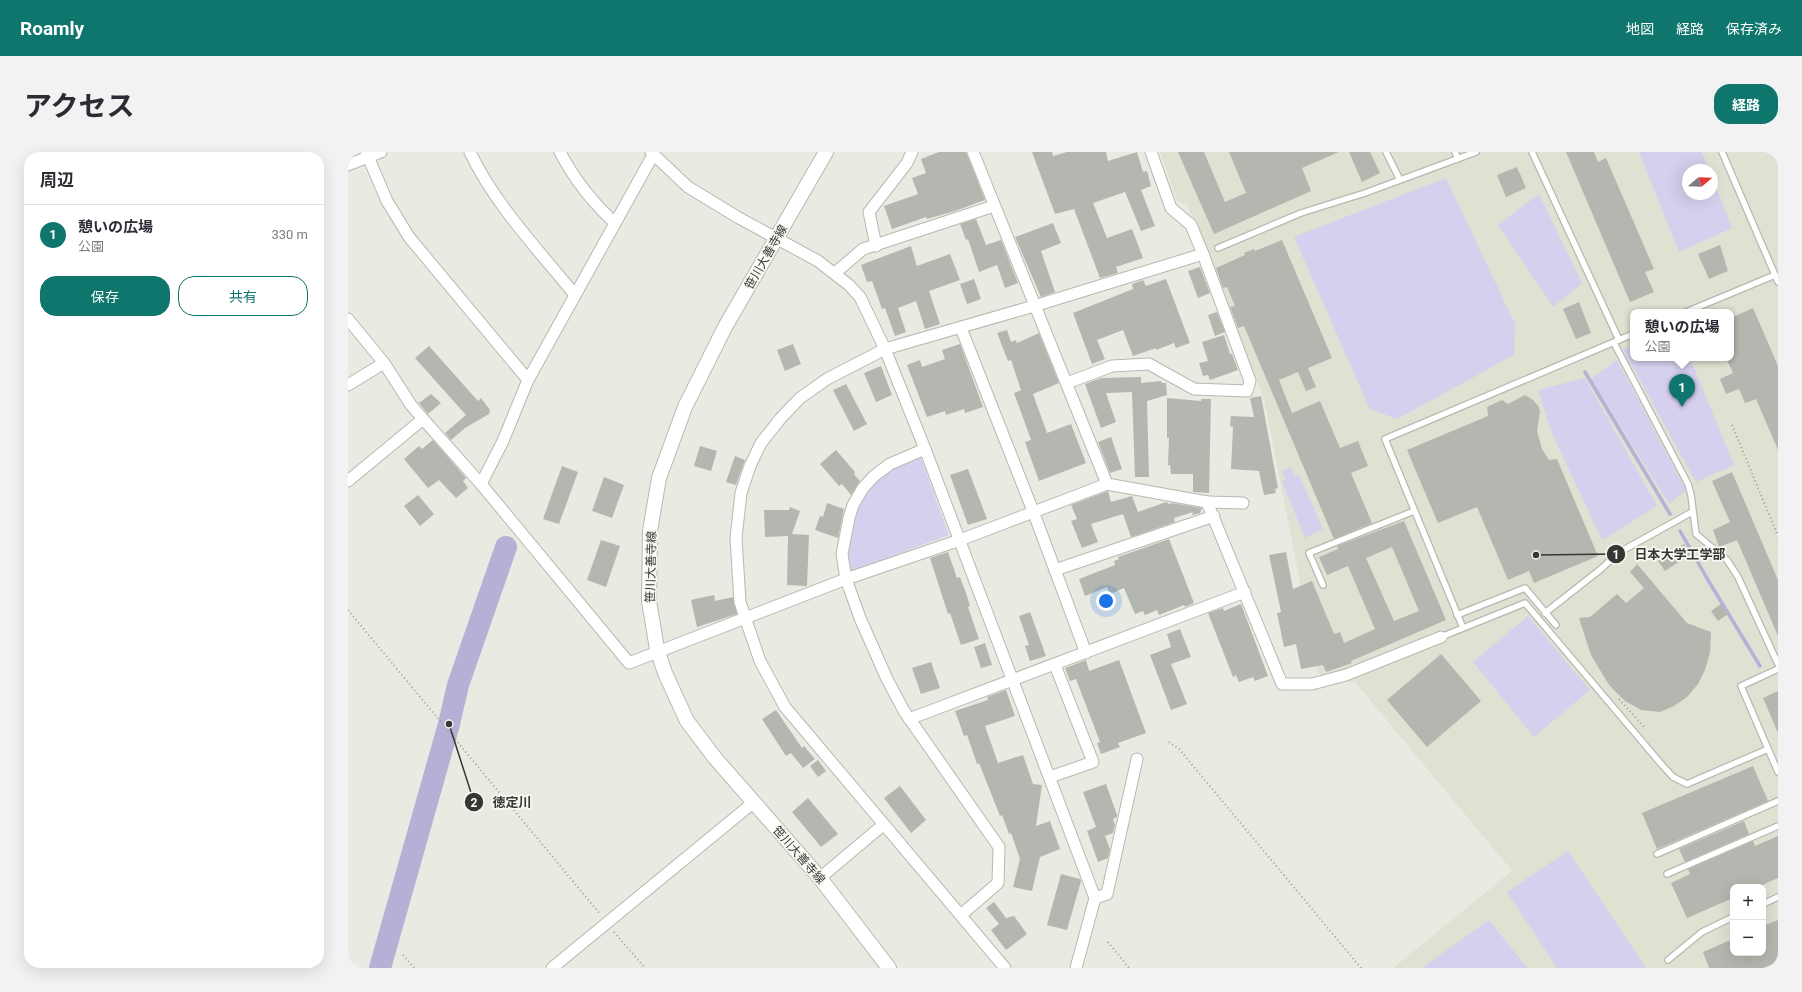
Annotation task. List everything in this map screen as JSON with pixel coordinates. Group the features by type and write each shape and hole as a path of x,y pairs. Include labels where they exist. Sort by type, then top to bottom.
{"street":[{"path":"348,165 367,154 380,152"},
{"path":"470,152 480,172 526,236 575,295"},
{"path":"560,152 570,172 597,207 615,223"},
{"name":"笹川大善寺線","path":"826,152 725,327 684,407 659,478 650,531 648,577 649,601 658,652 665,673 687,721 715,758 820,878 889,968"},
{"path":"876,246 869,212 907,163 912,152"},
{"path":"973,152 1034,306 1108,484"},
{"path":"1067,383 1112,366 1149,364 1194,389 1247,391 1250,381 1203,254 1191,225 1171,208 1151,152"},
{"path":"367,154 387,201 409,237 528,380"},
{"path":"481,484 503,441 528,380 652,154 688,187 835,272 860,297 885,349 1014,680 1095,898 1076,968"},
{"path":"835,272 864,250 994,206"},
{"path":"1005,968 785,707 760,661 740,602 736,538 741,493 750,466 761,443 780,419 800,398 827,380 885,349 961,328 1203,254"},
{"path":"348,319 384,363 411,405 481,484 629,663 846,579 960,540 1033,511 1108,484 1207,502 1243,503"},
{"path":"961,328 1033,511 1086,653"},
{"path":"348,385 384,363"},
{"path":"348,481 423,419"},
{"path":"925,449 890,464 869,482 853,505 842,554 846,579 860,618 887,679 909,718 999,848 998,883 960,914"},
{"path":"1207,502 1282,684 1312,684 1346,675 1441,637"},
{"path":"1055,570 1214,516"},
{"path":"909,718 1055,665 1245,592"},
{"path":"1050,777 1093,762 1055,665"},
{"path":"1095,898 1107,894 1137,759"},
{"path":"552,968 754,802"},
{"path":"820,878 883,825"}],"lane":[{"path":"1386,152 1400,180"},
{"path":"1455,152 1458,159"},
{"path":"1218,248 1301,213 1400,180 1476,152"},
{"path":"1532,152 1616,341 1688,484 1691,495 1696,534 1727,560 1738,577 1778,664"},
{"path":"1724,153 1778,282"},
{"path":"1693,309 1775,275"},
{"path":"1463,628 1385,439 1630,335"},
{"path":"1322,585 1309,553 1414,510"},
{"path":"1545,613 1600,570 1618,553 1692,512"},
{"path":"1457,615 1525,588 1556,625"},
{"path":"1441,637 1525,604 1672,777 1686,784 1768,749"},
{"path":"1778,669 1741,686 1778,772"},
{"path":"1657,854 1778,801"},
{"path":"1667,874 1778,826"},
{"path":"1766,903 1778,897"},
{"path":"1668,960 1702,932 1730,918"}],"path":[{"path":"1732,425 1778,536"},
{"path":"348,610 600,915"},
{"path":"1169,742 1179,749 1361,968"},
{"path":"610,927 645,968"},
{"path":"1108,942 1129,968"},
{"path":"403,955 414,968"}],"shaded area":[{"path":"1160,152 1778,152 1778,968 1393,968 1512,871 1355,682 1321,678 1317,669 1264,399 1187,204 1177,201"},
{"path":"1639,152 1702,152 1707,164 1682,164 1682,200 1718,200 1718,192 1732,228 1679,252"},
{"path":"1446,178 1515,324 1514,355 1397,419 1370,409 1294,237"},
{"path":"1539,194 1582,283 1553,307 1498,225"},
{"path":"1630,346 1630,361 1691,361 1734,465 1696,482 1623,349"},
{"path":"1617,360 1686,490 1669,504 1591,379"},
{"path":"1585,378 1657,506 1602,540 1551,431 1538,390"},
{"path":"921,458 949,535 850,572 848,548 854,516 861,500 875,480 898,464"},
{"path":"1291,467 1295,476 1299,475 1323,529 1305,538 1282,481 1286,480 1282,471"},
{"path":"1528,616 1590,690 1534,737 1473,662"},
{"path":"1568,851 1646,968 1557,968 1507,892"},
{"path":"1489,920 1527,968 1422,968"}],"building":[{"path":"939,152 966,152 985,200 955,211 927,219 926,217 892,229 884,206 918,194 912,178 926,173 921,159"},
{"path":"1032,152 1052,152 1053,156 1067,152 1106,152 1108,161 1137,152 1143,172 1147,171 1151,186 1141,190 1155,226 1141,231 1125,192 1093,203 1107,238 1132,229 1143,258 1116,267 1118,273 1100,278 1074,209 1055,214"},
{"path":"1178,152 1204,152 1225,202 1246,193 1229,152 1339,152 1302,168 1311,191 1214,234"},
{"path":"1349,152 1370,152 1380,173 1362,182"},
{"path":"1566,152 1594,152 1598,162 1606,158 1654,269 1645,272 1654,292 1630,302"},
{"path":"1517,167 1526,188 1506,197 1497,175"},
{"path":"976,219 986,245 1001,240 1018,283 1005,288 997,265 979,272 968,239 966,240 960,224"},
{"path":"1053,223 1061,243 1041,251 1055,292 1041,297 1015,237"},
{"path":"1282,240 1332,358 1308,368 1316,387 1306,391 1298,372 1279,380 1292,413 1320,401 1340,448 1358,441 1368,466 1351,473 1372,523 1334,539 1244,326 1238,328 1230,307 1235,306 1227,287 1223,288 1216,268 1245,255 1244,253 1254,249 1255,251"},
{"path":"1720,245 1728,271 1709,279 1698,254"},
{"path":"911,246 917,266 950,254 960,280 929,291 940,324 925,329 916,301 898,308 906,332 895,336 885,308 882,309 872,281 867,282 861,265"},
{"path":"1200,267 1210,293 1198,298 1188,271"},
{"path":"974,279 981,299 967,304 960,284"},
{"path":"1166,279 1190,343 1176,348 1174,343 1156,350 1156,348 1133,356 1123,330 1097,340 1105,359 1092,364 1073,313 1133,289 1132,284 1143,280 1146,286"},
{"path":"1579,302 1591,333 1576,339 1563,309"},
{"path":"1753,308 1778,366 1778,450 1756,399 1745,403 1739,389 1726,394 1720,379 1733,373 1727,361 1734,361 1734,317"},
{"path":"1217,312 1225,332 1215,336 1208,315"},
{"path":"1007,330 1011,342 1016,340 1017,343 1039,333 1059,383 1033,394 1047,433 1071,424 1086,463 1039,481 1025,442 1031,440 1014,393 1021,390 1011,360 1008,361 997,333"},
{"path":"1224,335 1230,354 1232,354 1238,370 1210,380 1208,375 1203,376 1199,363 1208,361 1202,342"},
{"path":"793,344 801,364 785,371 777,350"},
{"path":"960,344 983,407 965,413 964,409 946,415 945,411 927,417 907,365 920,360 922,367 945,359 942,350"},
{"path":"429,346 478,401 481,398 490,410 489,414 465,428 451,440 445,433 466,415 415,358"},
{"path":"881,366 892,395 876,402 864,373"},
{"path":"1141,377 1141,383 1161,381 1162,383 1166,383 1167,395 1147,401 1149,477 1135,477 1132,392 1106,393 1116,422 1101,428 1085,384 1101,378"},
{"path":"846,384 867,424 854,431 833,390"},
{"path":"431,394 441,403 428,414 419,403"},
{"path":"1525,395 1533,400 1539,407 1540,412 1537,431 1542,449 1549,460 1557,459 1598,556 1534,583 1529,571 1508,580 1477,507 1438,523 1407,450 1488,416 1487,407 1502,400 1508,404"},
{"path":"1261,396 1278,488 1275,489 1276,493 1264,495 1259,471 1231,469 1233,427 1230,426 1231,416 1254,417 1250,398"},
{"path":"1167,398 1201,401 1201,399 1211,399 1209,493 1193,492 1193,474 1171,474 1170,465 1168,465 1169,438 1167,438"},
{"path":"1111,437 1122,469 1110,473 1098,442"},
{"path":"433,440 466,478 463,481 468,488 456,498 439,480 428,488 404,459 419,446 422,449"},
{"path":"700,446 717,451 711,471 694,466"},
{"path":"836,450 855,472 854,474 860,481 851,495 842,484 839,486 820,464"},
{"path":"735,456 745,460 736,485 726,482"},
{"path":"562,466 578,472 559,524 543,519"},
{"path":"968,469 987,519 968,525 950,475"},
{"path":"1732,472 1778,580 1778,636 1737,540 1719,547 1713,530 1730,522 1712,481"},
{"path":"604,477 624,485 612,518 592,511"},
{"path":"1108,491 1111,502 1132,496 1138,512 1166,502 1169,504 1172,503 1202,508 1200,513 1192,515 1193,512 1174,518 1175,522 1131,537 1123,514 1091,524 1098,542 1082,548 1071,521 1077,519 1071,505"},
{"path":"418,495 434,514 420,526 404,506"},
{"path":"827,503 844,509 838,538 815,530 820,516 823,517"},
{"path":"790,507 800,511 792,534 809,535 807,586 787,585 788,536 765,537 764,510 789,510"},
{"path":"1404,521 1446,620 1351,661 1352,663 1326,672 1323,665 1301,669 1296,644 1284,647 1277,613 1281,612 1269,555 1286,552 1293,589 1312,581 1334,634 1340,632 1344,643 1375,629 1348,566 1327,575 1319,557 1338,549 1337,546","holes":["1392,547 1419,611 1394,621 1366,558"]},
{"path":"1169,539 1194,603 1185,607 1184,605 1159,615 1157,610 1145,615 1143,611 1135,614 1124,588 1110,594 1107,587 1085,596 1079,579 1115,565 1114,561 1119,559 1118,557"},
{"path":"601,540 620,546 606,587 587,580"},
{"path":"1684,544 1691,554 1665,571 1658,561"},
{"path":"948,552 957,578 960,577 966,593 970,606 968,607 979,639 961,645 950,613 948,614 930,558"},
{"path":"1637,564 1687,623 1711,632 1710,652 1705,670 1698,684 1687,697 1674,706 1660,712 1641,710 1625,701 1609,685 1591,655 1579,618 1590,617 1617,594 1626,603 1644,588 1630,572"},
{"path":"714,595 715,601 733,597 737,614 697,627 691,600"},
{"path":"1241,604 1268,676 1255,681 1253,677 1239,682 1236,675 1233,677 1208,613 1223,608 1224,611"},
{"path":"1721,604 1728,614 1718,621 1711,611"},
{"path":"1030,612 1046,656 1030,661 1025,646 1029,645 1019,616"},
{"path":"1180,629 1191,657 1171,664 1187,704 1171,710 1150,655 1171,647 1167,634"},
{"path":"985,643 992,665 981,668 974,647"},
{"path":"1441,654 1481,701 1427,747 1387,700"},
{"path":"1086,660 1089,671 1119,660 1146,733 1118,743 1120,747 1101,754 1097,743 1100,742 1076,679 1070,681 1065,668"},
{"path":"931,662 940,688 921,694 912,668"},
{"path":"1006,690 1015,716 985,726 998,763 1023,755 1033,784 1042,785 1036,826 1050,821 1060,849 1040,857 1032,891 1013,887 1020,859 1011,833 1009,834 1002,815 1000,816 979,763 977,764 967,735 964,736 955,711 988,700 987,697"},
{"path":"1778,691 1778,733 1763,698"},
{"path":"776,710 802,748 804,746 815,759 803,768 791,753 786,756 762,719"},
{"path":"818,760 826,771 818,777 810,766"},
{"path":"1753,766 1768,801 1657,849 1642,813"},
{"path":"1106,784 1117,817 1113,819 1115,825 1113,833 1105,836 1110,849 1108,858 1098,862 1087,831 1096,827 1083,792"},
{"path":"900,786 926,820 911,833 884,798"},
{"path":"808,798 838,834 821,847 792,812"},
{"path":"1744,821 1749,834 1685,862 1679,849"},
{"path":"1778,836 1778,878 1765,884 1730,884 1730,899 1687,918 1671,883 1690,874 1688,869 1753,841 1755,846"},
{"path":"1061,874 1080,879 1081,881 1067,930 1047,925"},
{"path":"994,902 1006,918 1014,916 1027,934 1006,950 991,930 999,924 986,908"},
{"path":"1778,920 1778,962 1763,968 1709,968 1703,952 1730,940 1730,956 1766,956 1766,925"}],"waterway":[{"path":"1585,372 1670,514"},
{"path":"1680,531 1760,666"},
{"path":"380,968 449,724 458,685 506,547"}],"place":[{"name":"憩いの広場","path":"1682,407"},
{"name":"日本大学工学部","path":"1536,555"},
{"name":"徳定川","path":"449,724"}]}
